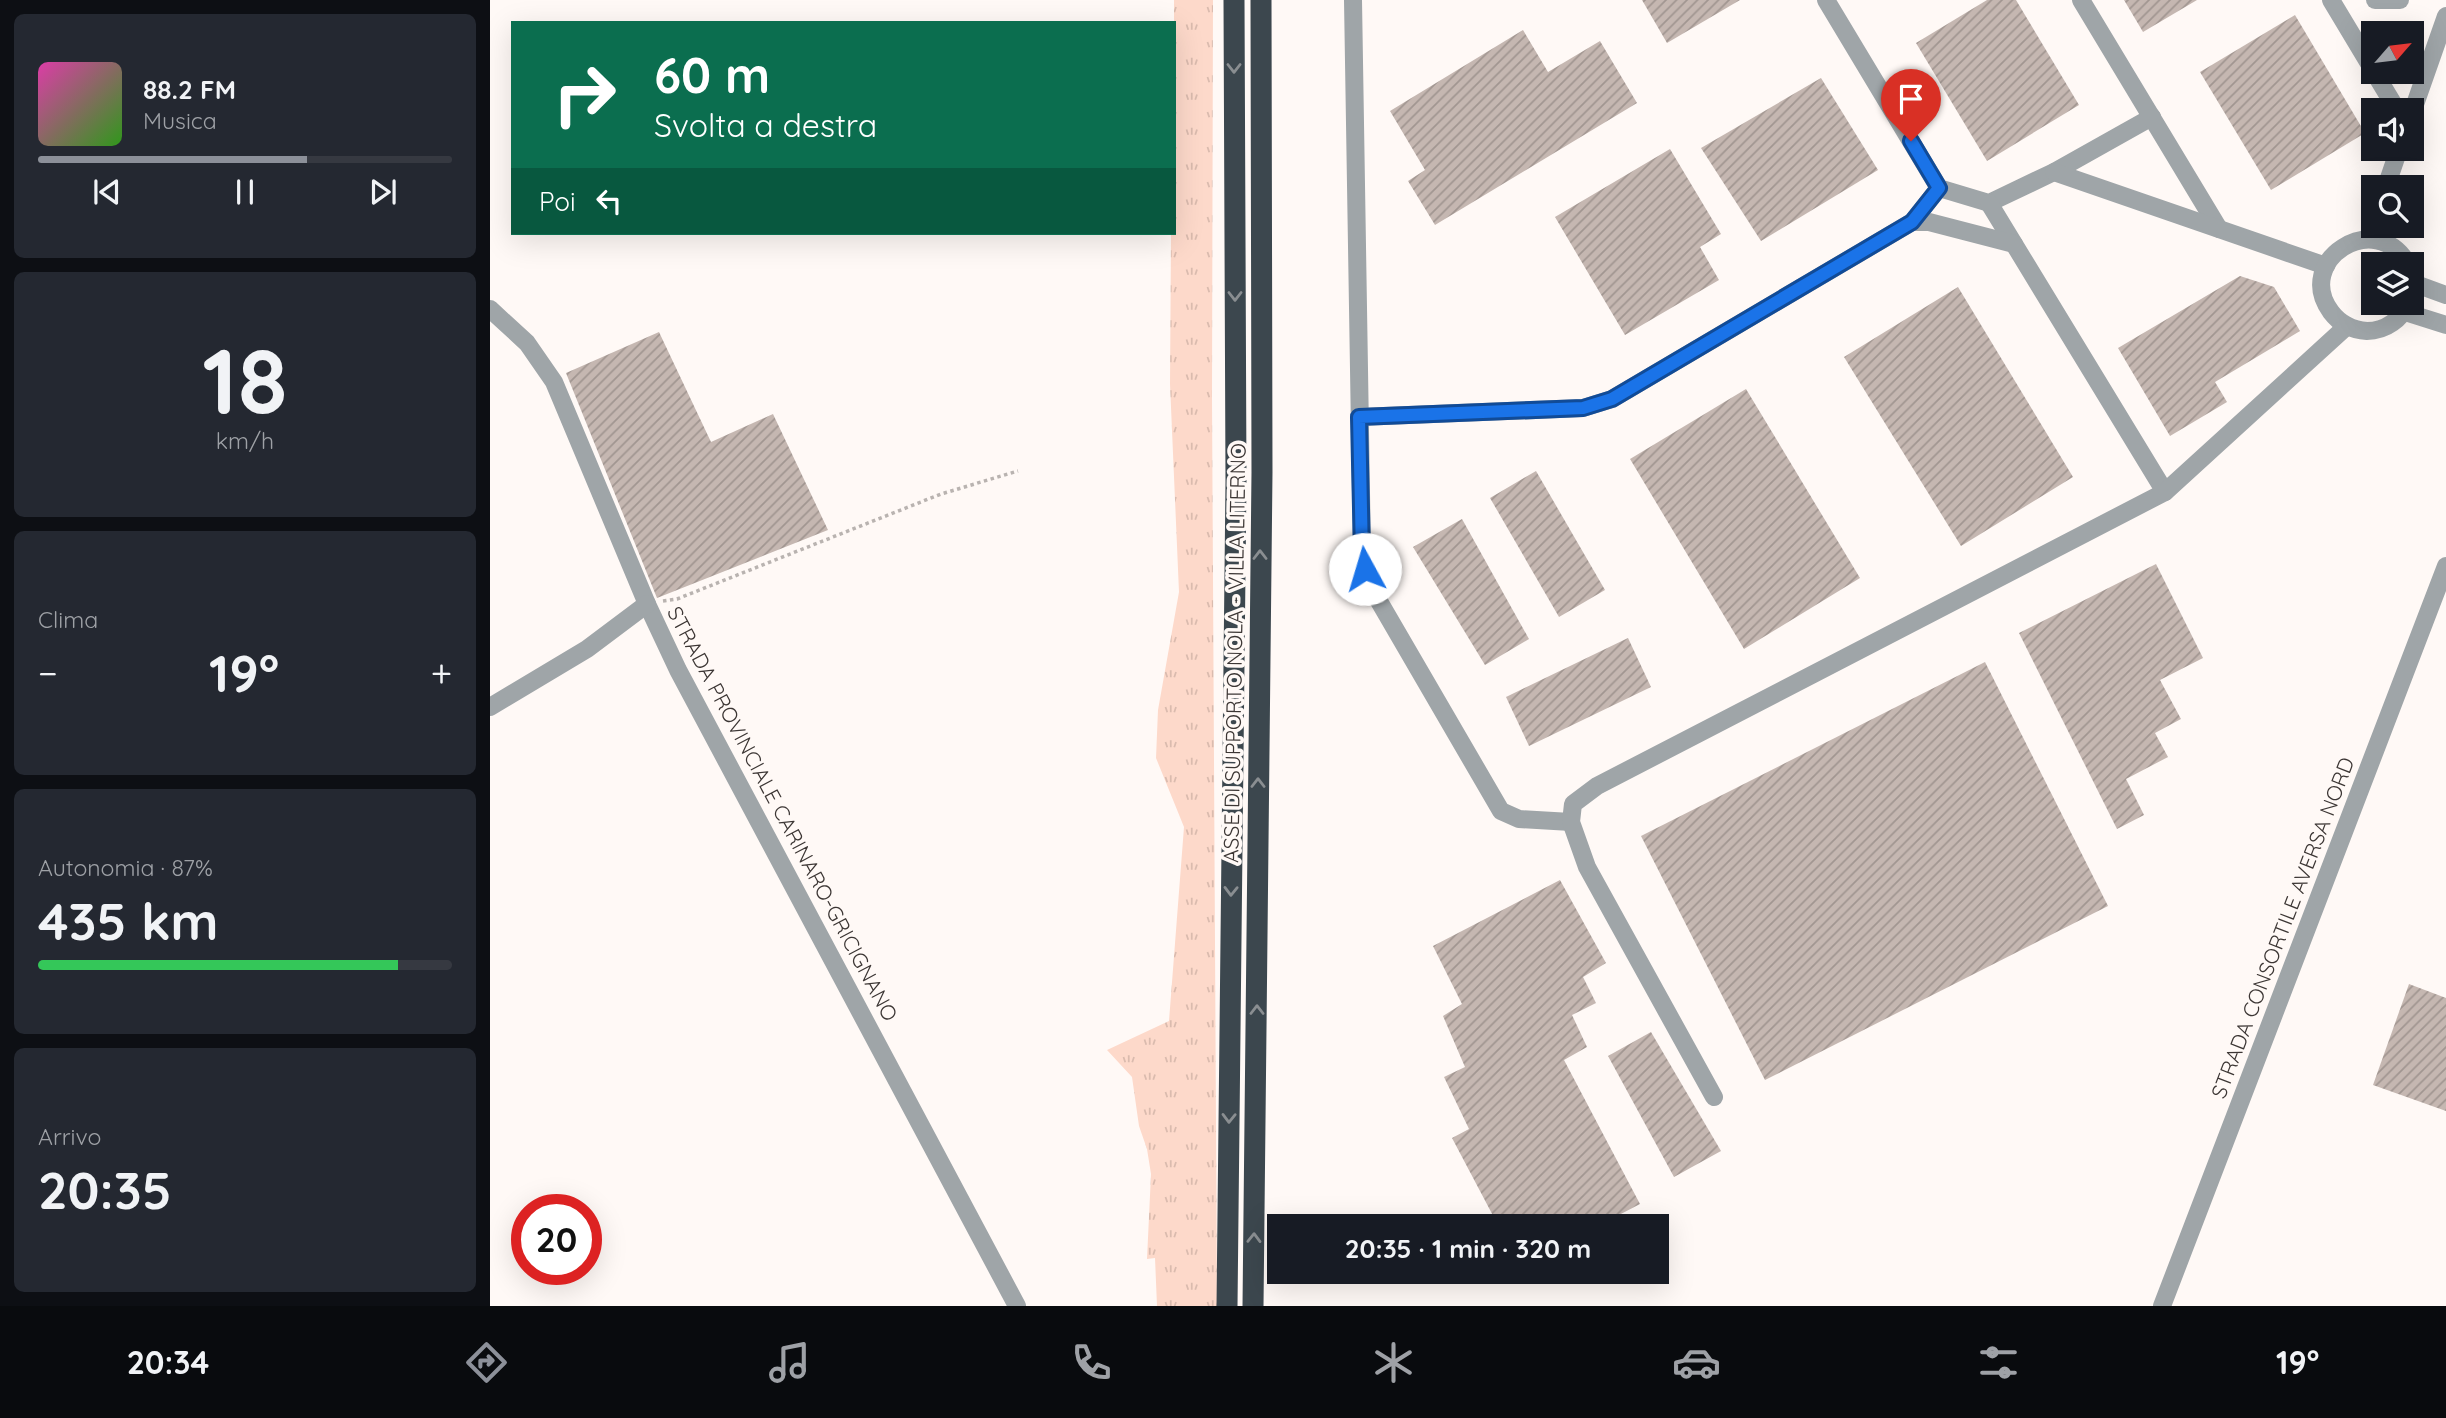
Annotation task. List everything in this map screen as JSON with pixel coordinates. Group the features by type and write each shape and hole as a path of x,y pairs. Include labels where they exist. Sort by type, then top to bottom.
{"highway":[{"name":"ASSE DI SUPPORTO NOLA - VILLA LITERNO","path":"1227,1306 1236,481 1234,0"},
{"name":"ASSE DI SUPPORTO NOLA - VILLA LITERNO","path":"1253,1306 1262,472 1261,0"}],"street":[{"path":"1353,0 1362,554 1369,584 1501,811 1519,819 1571,822"},
{"path":"1826,0 1939,188 1989,204 2165,492"},
{"path":"2081,0 2219,229"},
{"path":"2331,0 2361,50"},
{"path":"2375,0 2400,0"},
{"path":"2417,98 2446,16"},
{"path":"1989,204 2054,172 2152,117"},
{"path":"2054,172 2326,266"},
{"path":"1359,417 1583,408 1612,399 1912,222 1939,188"},
{"path":"1912,222 1929,222 2014,244"},
{"path":"2361,237 2343,246 2326,266 2322,293 2327,307 2335,318 2359,330 2385,328 2396,321 2399,315"},
{"path":"2377,238 2398,252"},
{"path":"2424,294 2446,295"},
{"path":"2424,306 2446,325"},
{"name":"STRADA PROVINCIALE CARINARO-GRICIGNANO","path":"490,309 527,343 554,383 647,604 678,670 1017,1306"},
{"path":"1714,1097 1587,867 1571,822 1573,804 1597,786 2165,492 2347,326"},
{"name":"STRADA CONSORTILE AVERSA NORD","path":"2162,1306 2446,566"},
{"path":"490,707 587,649 647,604"}],"path":[{"path":"647,604 677,599 941,494 1018,471"}],"green space":[{"path":"1174,0 1213,0 1212,397 1217,1306 1157,1306 1155,1258 1147,1259 1151,1174 1147,1149 1139,1126 1132,1077 1107,1050 1169,1021 1184,827 1156,758 1158,710 1179,592 1170,384 1171,235 1176,235"}],"building":[{"path":"1642,0 1740,0 1667,43"},
{"path":"1987,0 2016,0 2079,105 1987,161 1916,43"},
{"path":"2124,0 2197,0 2143,32"},
{"path":"2295,15 2361,126 2361,135 2271,190 2200,72"},
{"path":"1523,30 1548,72 1600,41 1637,103 1435,225 1408,181 1425,170 1390,111"},
{"path":"1821,78 1878,170 1761,241 1701,148"},
{"path":"1670,149 1721,234 1700,247 1719,280 1625,335 1555,217"},
{"path":"2240,276 2274,287 2300,331 2215,382 2227,402 2170,436 2118,348"},
{"path":"1958,287 2073,477 1961,546 1844,357"},
{"path":"659,332 711,442 773,414 828,530 657,598 566,373"},
{"path":"1746,389 1860,578 1744,649 1630,459"},
{"path":"1536,471 1605,590 1559,617 1490,498"},
{"path":"1462,519 1529,639 1485,665 1413,547"},
{"path":"2156,564 2203,658 2160,680 2181,719 2155,733 2168,757 2126,779 2144,815 2117,829 2019,633"},
{"path":"1628,638 1651,687 1529,746 1506,697"},
{"path":"1985,662 2108,906 1765,1080 1641,836"},
{"path":"1560,880 1606,963 1583,977 1596,1003 1572,1015 1587,1047 1564,1060 1640,1204 1621,1214 1492,1214 1452,1138 1469,1129 1444,1077 1465,1067 1443,1016 1462,1004 1433,946"},
{"path":"2409,984 2446,998 2446,1111 2373,1085"},
{"path":"1651,1032 1721,1151 1674,1177 1608,1056"}],"route":[{"path":"1365,569 1362,554 1359,417 1583,408 1612,399 1912,222 1939,188 1911,141"}]}
